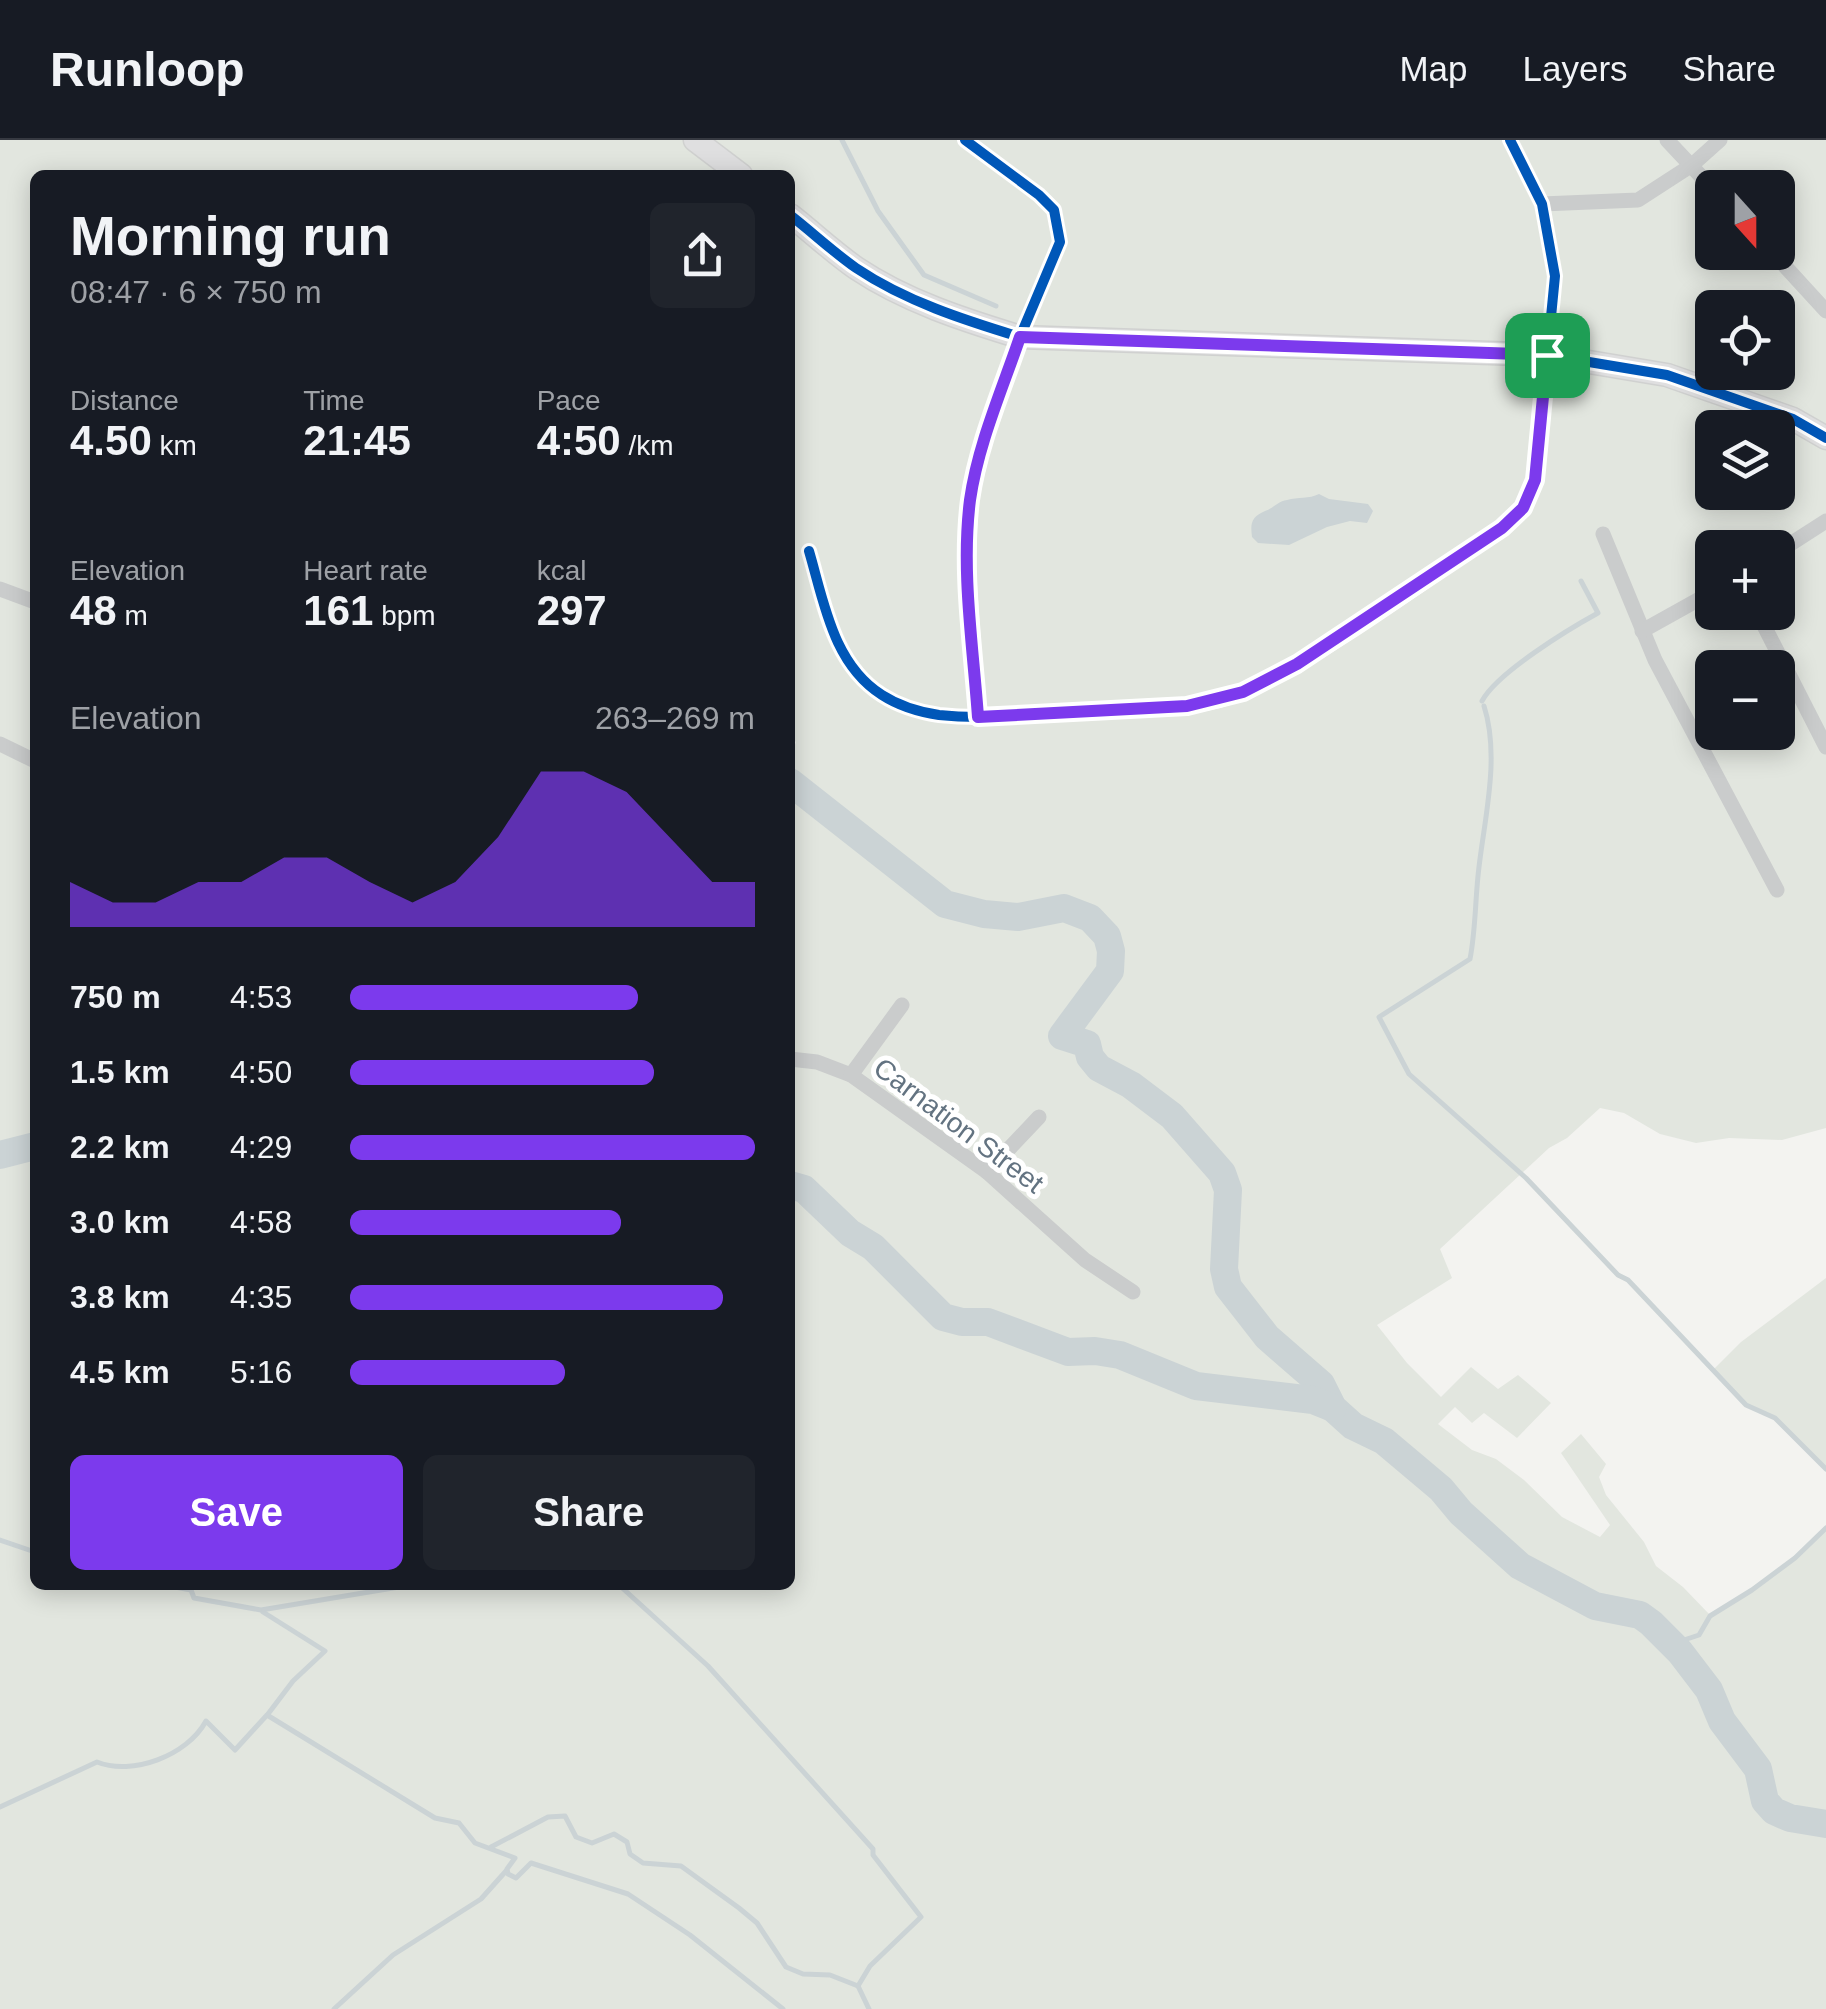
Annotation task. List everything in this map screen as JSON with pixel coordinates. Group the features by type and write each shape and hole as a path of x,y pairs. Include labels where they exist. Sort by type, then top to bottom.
{"street":[{"path":"695,140 734,170"},
{"path":"965,140 1054,210 1060,242 1020,337 984,443 970,500 968,570 978,717"},
{"path":"809,551 836,642 856,672 880,694 908,708 978,717 1187,706 1243,692 1297,664 1502,528 1523,508 1535,480 1556,276 1542,204 1510,140"},
{"path":"1666,140 1696,170"},
{"path":"1542,204 1638,200 1692,165 1720,140"},
{"path":"795,218 857,268 906,295 961,319 1020,337 1547,355 1667,374 1793,419 1826,438"},
{"path":"1788,270 1826,311"},
{"path":"1795,541 1826,521"},
{"path":"1603,534 1642,631 1778,890"},
{"path":"0,589 30,600"},
{"path":"1642,631 1695,601"},
{"path":"1767,630 1826,747"},
{"path":"1811,717 1826,705"},
{"path":"0,744 30,759"},
{"path":"851,1075 902,1005"},
{"name":"Carnation Street","path":"795,1060 818,1062 851,1075 987,1172 1085,1260 1132,1292"},
{"path":"987,1172 1039,1117"}],"shaded area":[{"path":"0,140 1826,140 1826,1128 1782,1140 1729,1138 1696,1143 1660,1134 1624,1113 1600,1108 1567,1138 1549,1148 1440,1249 1452,1278 1377,1325 1441,1397 1471,1367 1498,1389 1518,1375 1551,1403 1517,1438 1484,1413 1472,1423 1455,1407 1438,1424 1472,1450 1496,1459 1524,1480 1562,1517 1600,1537 1610,1525 1561,1453 1581,1434 1606,1464 1599,1477 1606,1495 1644,1542 1656,1566 1710,1615 1772,1578 1826,1528 1826,2009 0,2009"},
{"path":"1319,494 1368,504 1373,511 1367,523 1350,521 1327,527 1289,545 1258,543 1252,537 1253,521 1261,513 1284,501"},
{"path":"1826,1278 1826,1469 1775,1418 1746,1405 1714,1369 1741,1342"}],"waterway":[{"path":"842,140 878,211 924,275 996,306"},
{"path":"1482,701 1517,665 1598,613 1581,581"},
{"path":"1484,706 1491,765 1470,959 1379,1017 1409,1074 1526,1178 1746,1405 1775,1418 1826,1469"},
{"path":"795,786 945,904 984,914 1018,917 1064,908 1090,918 1107,936 1110,971 1062,1036 1087,1044 1090,1057 1099,1068 1131,1085 1172,1116 1222,1173 1228,1190 1224,1269 1228,1287 1267,1337 1321,1384 1333,1408 1353,1426 1384,1441 1441,1489 1461,1513 1520,1566 1595,1606 1640,1615 1651,1623 1709,1690 1722,1721 1758,1769 1765,1801 1774,1811 1790,1818 1826,1824"},
{"path":"0,1155 30,1147"},
{"path":"795,1186 804,1189 850,1233 873,1247 943,1317 988,1322 1068,1352 1120,1355 1196,1386 1313,1400 1333,1408"},
{"path":"1672,1644 1699,1635 1710,1616 1795,1558 1826,1528"},
{"path":"0,1540 30,1550"},
{"path":"191,1590 194,1598 261,1610 381,1590"},
{"path":"624,1590 708,1666 873,1849 873,1855 921,1917 870,1966 858,1986"},
{"path":"263,1612 325,1651 293,1681 268,1714"},
{"path":"0,1807 97,1762 126,1766 158,1760 186,1744 206,1721 235,1750 267,1715 435,1818 459,1823 475,1843 515,1858 507,1869 516,1878 531,1863 628,1894 690,1935 783,2009"},
{"path":"491,1847 548,1817 565,1816 576,1837 592,1843 614,1834 627,1842 630,1854 643,1863 681,1866 739,1908 757,1923 786,1967 803,1974 830,1975 858,1986 869,2009"},
{"path":"334,2009 393,1955 481,1899 506,1871"}],"cycle path":[{"path":"965,140 1054,210 1060,242 1020,337 984,443 970,500 968,570 978,717"},
{"path":"809,551 833,630 852,667 889,699 932,714 993,717 1208,703 1247,690 1313,655 1502,528 1523,508 1535,480 1555,276 1542,204 1510,140"},
{"path":"795,219 856,268 894,290 1020,337 1547,355 1667,375 1793,419 1826,438"}],"route":[{"path":"1020,337 1547,355 1535,480 1523,508 1502,528 1297,664 1243,692 1187,706 978,717 968,570 970,500 984,443 1020,337"}]}
